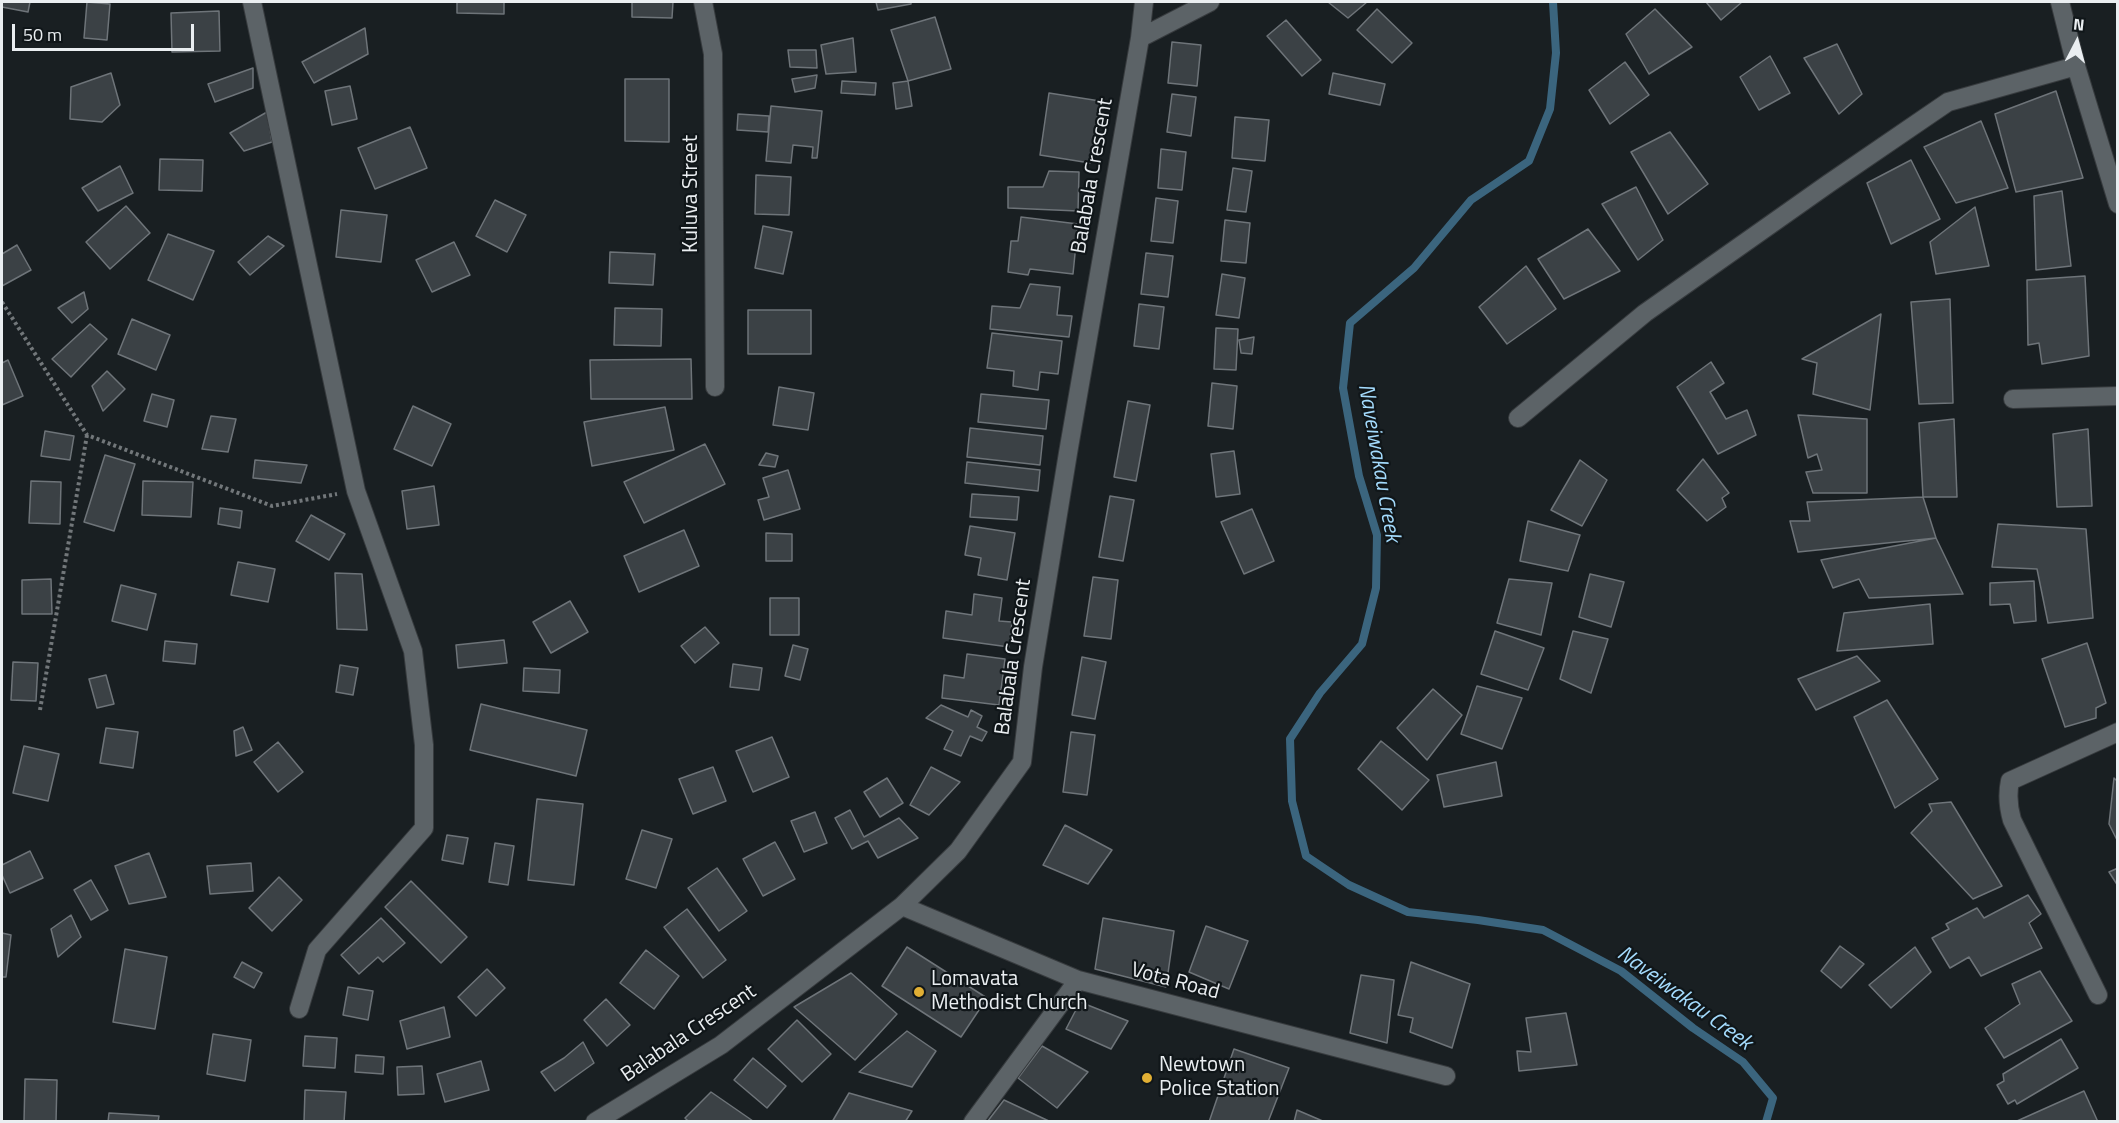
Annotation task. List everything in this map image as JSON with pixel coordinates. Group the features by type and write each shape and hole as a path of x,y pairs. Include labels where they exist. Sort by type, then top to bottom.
{"street":[{"path":"252,2 356,491 413,651 424,745 424,828 317,950 299,1009"},
{"name":"Kuluva Street","path":"703,2 713,54 715,387"},
{"name":"Balabala Crescent","path":"595,1122 721,1045 902,906 958,851 1022,762 1033,667 1140,38 1144,2"},
{"path":"1140,38 1210,2"},
{"path":"2060,2 2076,66 2118,204"},
{"path":"1518,418 1645,313 1948,102 2076,66"},
{"path":"2013,399 2118,396"},
{"path":"2098,995 2012,820 2008,790 2010,781 2118,732"},
{"name":"Vota Road","path":"902,906 1078,980 1446,1076"},
{"path":"973,1122 1078,980"}],"path":[{"path":"2,302 87,435 272,506 356,491"},
{"path":"40,710 87,435"}],"building":[{"path":"2,2 30,2 28,12 2,7"},
{"path":"87,2 110,4 107,40 84,38"},
{"path":"457,2 504,2 504,14 457,13"},
{"path":"632,2 673,2 672,18 632,17"},
{"path":"876,2 911,2 911,4 878,10"},
{"path":"1328,2 1367,2 1348,18"},
{"path":"1706,2 1742,2 1721,20"},
{"path":"1377,9 1412,43 1392,63 1357,30"},
{"path":"1655,9 1692,47 1649,74 1626,34"},
{"path":"219,11 220,51 172,52 171,13"},
{"path":"935,17 951,69 908,81 891,30"},
{"path":"1286,20 1321,60 1302,76 1267,36"},
{"path":"365,28 368,54 314,83 302,62"},
{"path":"853,38 856,72 826,74 821,45"},
{"path":"1172,42 1201,45 1197,86 1168,83"},
{"path":"1837,44 1862,94 1839,114 1804,58"},
{"path":"788,50 816,50 817,68 790,67"},
{"path":"1770,56 1790,93 1759,110 1740,77"},
{"path":"1625,62 1649,95 1610,124 1589,90"},
{"path":"253,68 253,88 215,102 208,84"},
{"path":"111,73 120,105 102,122 70,119 71,87"},
{"path":"1333,73 1385,84 1380,105 1329,94"},
{"path":"817,75 815,88 795,92 792,79"},
{"path":"625,79 669,79 669,142 625,141"},
{"path":"842,81 876,83 875,95 841,93"},
{"path":"908,81 912,106 896,109 893,83"},
{"path":"350,86 357,119 332,125 325,91"},
{"path":"2056,91 2083,178 2016,192 1995,114"},
{"path":"1049,93 1100,101 1090,163 1040,155"},
{"path":"1172,94 1196,97 1191,136 1167,132"},
{"path":"771,106 822,111 817,158 812,158 813,147 793,145 791,163 766,161"},
{"path":"267,112 272,142 244,151 230,133"},
{"path":"738,114 769,116 768,132 737,130"},
{"path":"1235,117 1269,120 1265,161 1232,158"},
{"path":"1981,121 2008,188 1956,203 1924,147"},
{"path":"410,127 427,168 375,189 358,148"},
{"path":"1670,132 1708,184 1668,214 1631,152"},
{"path":"1161,149 1186,152 1182,190 1158,188"},
{"path":"160,159 203,160 202,191 159,190"},
{"path":"1911,160 1940,219 1891,244 1867,183"},
{"path":"120,166 133,193 98,211 82,188"},
{"path":"1233,168 1252,171 1246,212 1227,210"},
{"path":"1049,171 1079,172 1078,211 1008,208 1008,187 1043,187"},
{"path":"756,175 791,177 789,215 755,214"},
{"path":"1636,187 1663,240 1638,260 1602,204"},
{"path":"2062,191 2071,266 2036,270 2034,196"},
{"path":"1156,198 1178,201 1173,243 1151,241"},
{"path":"495,200 526,215 507,252 476,236"},
{"path":"126,206 150,233 110,269 86,242"},
{"path":"1975,207 1989,266 1936,274 1930,242"},
{"path":"341,210 387,215 381,262 336,257"},
{"path":"1021,217 1078,224 1073,274 1030,269 1028,275 1008,272 1011,241 1018,241"},
{"path":"1225,220 1250,223 1246,263 1221,261"},
{"path":"763,226 792,232 783,274 755,268"},
{"path":"1588,229 1620,271 1564,299 1538,259"},
{"path":"168,234 214,251 193,300 148,280"},
{"path":"268,236 284,246 250,275 238,262"},
{"path":"454,242 470,275 432,292 416,260"},
{"path":"17,245 31,270 2,286 2,254"},
{"path":"610,252 655,254 653,285 609,283"},
{"path":"1146,253 1173,256 1168,297 1141,294"},
{"path":"1526,266 1556,309 1507,344 1479,307"},
{"path":"1222,274 1245,278 1239,318 1216,315"},
{"path":"2085,276 2089,356 2042,364 2039,343 2028,345 2027,280"},
{"path":"1030,284 1060,287 1057,315 1072,316 1069,337 990,329 992,306 1020,308"},
{"path":"84,292 88,309 72,323 58,308"},
{"path":"1950,299 1953,403 1919,404 1911,302"},
{"path":"1139,304 1164,307 1159,349 1134,346"},
{"path":"615,308 662,309 661,346 614,345"},
{"path":"748,310 811,310 811,354 748,354"},
{"path":"1881,314 1870,410 1813,394 1817,363 1802,359"},
{"path":"132,319 170,335 156,370 118,354"},
{"path":"90,324 107,339 71,377 52,359"},
{"path":"1216,328 1238,329 1236,370 1214,369"},
{"path":"992,333 1062,341 1058,374 1040,372 1038,390 1013,386 1014,371 987,368"},
{"path":"1254,337 1252,354 1241,353 1239,340"},
{"path":"691,359 692,399 591,399 590,360"},
{"path":"8,360 23,396 2,405 2,363"},
{"path":"1711,362 1724,383 1710,392 1726,419 1747,410 1756,435 1718,454 1677,387"},
{"path":"107,371 125,389 103,411 92,386"},
{"path":"1212,383 1237,386 1233,429 1208,426"},
{"path":"779,387 814,393 808,430 773,425"},
{"path":"152,394 174,400 167,427 144,421"},
{"path":"981,394 1049,400 1046,429 978,422"},
{"path":"1128,401 1150,405 1136,481 1114,477"},
{"path":"413,406 451,424 432,466 394,449"},
{"path":"665,407 674,450 592,466 584,422"},
{"path":"1798,415 1867,419 1867,493 1813,493 1806,472 1822,470 1817,454 1808,458"},
{"path":"211,416 236,419 228,452 202,449"},
{"path":"1954,419 1957,497 1923,497 1919,423"},
{"path":"970,428 1043,436 1040,465 967,457"},
{"path":"2088,429 2092,506 2057,507 2053,434"},
{"path":"45,431 74,436 70,460 41,456"},
{"path":"705,444 725,484 644,523 624,482"},
{"path":"1234,451 1240,494 1216,497 1211,454"},
{"path":"766,453 778,456 775,467 759,465"},
{"path":"105,455 135,464 114,531 84,522"},
{"path":"1703,459 1729,493 1722,498 1726,507 1707,521 1677,490"},
{"path":"255,460 307,465 301,483 253,478"},
{"path":"1580,460 1607,480 1582,526 1551,510"},
{"path":"967,462 1040,470 1038,491 965,483"},
{"path":"788,470 800,509 764,520 758,500 769,497 763,478"},
{"path":"31,481 61,482 60,524 29,523"},
{"path":"143,481 193,482 191,517 142,515"},
{"path":"434,486 439,525 407,529 402,491"},
{"path":"972,494 1019,497 1017,520 970,517"},
{"path":"1110,496 1134,500 1123,561 1099,557"},
{"path":"1923,497 1936,538 1798,552 1790,521 1810,521 1807,502"},
{"path":"220,508 242,511 240,528 218,524"},
{"path":"1252,509 1274,561 1244,574 1221,522"},
{"path":"311,515 345,534 329,560 296,541"},
{"path":"1528,521 1580,535 1568,571 1520,561"},
{"path":"1998,524 2086,529 2093,618 2048,623 2037,569 1992,567"},
{"path":"970,526 1015,533 1007,580 978,575 981,558 965,555"},
{"path":"684,530 699,566 639,592 624,556"},
{"path":"766,533 792,534 792,561 766,561"},
{"path":"1936,538 1963,594 1869,598 1859,579 1833,588 1821,560"},
{"path":"238,562 275,569 268,602 231,595"},
{"path":"335,573 362,574 367,630 337,629"},
{"path":"1590,574 1624,582 1611,627 1579,617"},
{"path":"1093,577 1118,580 1111,639 1084,636"},
{"path":"51,579 52,614 22,614 22,580"},
{"path":"1509,579 1552,583 1541,635 1497,623"},
{"path":"2034,581 2036,621 2014,623 2010,604 1990,605 1990,583"},
{"path":"121,585 156,594 147,630 112,621"},
{"path":"974,594 1002,598 999,621 1012,622 1009,647 943,638 946,611 972,615"},
{"path":"770,598 799,598 799,635 770,635"},
{"path":"570,601 588,632 551,653 533,622"},
{"path":"1930,604 1933,644 1837,651 1844,613"},
{"path":"705,627 719,643 695,663 681,646"},
{"path":"1495,631 1544,648 1528,690 1481,674"},
{"path":"1573,631 1608,639 1591,693 1560,679"},
{"path":"504,640 507,663 458,668 456,645"},
{"path":"165,641 197,644 195,664 163,661"},
{"path":"2087,643 2106,703 2096,708 2096,718 2065,727 2042,659"},
{"path":"793,645 808,649 800,680 785,676"},
{"path":"967,654 1005,659 999,705 942,698 944,675 964,678"},
{"path":"1857,656 1880,681 1816,710 1798,679"},
{"path":"1082,657 1106,662 1095,719 1072,715"},
{"path":"13,662 38,663 36,701 11,700"},
{"path":"733,664 762,668 759,690 730,687"},
{"path":"340,665 358,668 353,695 336,692"},
{"path":"524,668 560,670 559,693 523,691"},
{"path":"106,675 114,704 97,708 89,679"},
{"path":"1477,686 1522,698 1502,749 1461,734"},
{"path":"1433,689 1462,715 1427,760 1397,728"},
{"path":"1887,700 1938,779 1895,808 1854,717"},
{"path":"481,704 587,730 576,776 470,750"},
{"path":"941,705 968,717 971,710 982,716 977,727 987,732 982,741 970,736 961,756 944,749 953,731 926,718"},
{"path":"243,727 252,750 236,756 234,731"},
{"path":"106,728 138,732 133,768 100,763"},
{"path":"1071,732 1095,735 1087,795 1063,792"},
{"path":"772,737 789,777 753,792 736,751"},
{"path":"1381,741 1429,780 1402,810 1358,769"},
{"path":"278,742 303,772 278,792 254,762"},
{"path":"24,746 59,754 48,801 13,793"},
{"path":"1496,762 1502,796 1444,807 1437,775"},
{"path":"713,767 726,801 693,814 679,779"},
{"path":"931,767 960,782 929,815 910,805"},
{"path":"887,778 903,803 880,817 864,792"},
{"path":"2114,778 2118,782 2118,842 2109,824"},
{"path":"537,799 583,804 574,885 528,880"},
{"path":"1951,802 2002,886 1973,899 1911,833 1932,811 1929,804"},
{"path":"850,810 864,837 899,818 918,838 878,858 868,841 852,849 835,818"},
{"path":"815,812 827,843 804,852 791,821"},
{"path":"1065,825 1112,850 1088,884 1043,865"},
{"path":"642,830 672,839 656,888 626,879"},
{"path":"447,835 468,838 463,864 442,860"},
{"path":"775,842 795,879 763,896 743,859"},
{"path":"495,843 514,846 508,885 489,882"},
{"path":"30,851 43,878 10,893 2,875 2,865"},
{"path":"149,853 166,897 129,904 115,866"},
{"path":"251,863 253,891 210,894 207,866"},
{"path":"717,868 747,911 719,931 688,888"},
{"path":"2118,868 2118,886 2109,872"},
{"path":"279,877 302,900 272,931 249,908"},
{"path":"91,880 108,910 91,920 74,890"},
{"path":"411,881 467,937 441,963 385,907"},
{"path":"2028,895 2041,914 2029,923 2042,948 1981,976 1969,957 1950,968 1932,938 1949,929 1946,924 1977,908 1984,918"},
{"path":"687,909 726,960 703,978 664,927"},
{"path":"71,915 81,937 58,957 51,929"},
{"path":"381,918 405,943 383,962 378,957 359,974 341,955"},
{"path":"1103,918 1174,931 1166,987 1095,969"},
{"path":"1206,926 1248,941 1229,989 1189,972"},
{"path":"2,933 11,935 6,977 2,977"},
{"path":"1840,946 1864,964 1841,988 1821,971"},
{"path":"907,947 987,998 961,1037 882,986"},
{"path":"1915,947 1931,972 1891,1008 1869,985"},
{"path":"125,949 167,957 155,1029 113,1022"},
{"path":"646,950 679,976 654,1009 620,983"},
{"path":"242,962 262,973 254,988 234,977"},
{"path":"1411,962 1470,984 1452,1048 1410,1032 1413,1018 1398,1015"},
{"path":"487,969 505,988 476,1016 458,997"},
{"path":"2040,971 2072,1021 2004,1058 1985,1028 2020,1004 2012,984"},
{"path":"851,973 897,1014 855,1060 794,1007"},
{"path":"1361,975 1394,980 1387,1043 1350,1033"},
{"path":"348,987 373,991 368,1020 343,1015"},
{"path":"606,999 630,1025 607,1046 584,1020"},
{"path":"1080,1002 1128,1021 1111,1049 1066,1029"},
{"path":"444,1007 450,1037 407,1049 400,1021"},
{"path":"1566,1013 1577,1065 1519,1071 1517,1051 1531,1052 1526,1018"},
{"path":"797,1020 831,1054 802,1082 768,1049"},
{"path":"907,1031 936,1051 912,1087 859,1072"},
{"path":"213,1034 251,1040 245,1081 207,1074"},
{"path":"305,1036 337,1038 335,1068 303,1066"},
{"path":"2061,1039 2078,1068 2017,1104 2015,1100 2008,1104 1997,1085 2004,1081 2003,1074"},
{"path":"583,1042 594,1063 555,1091 541,1072 564,1058"},
{"path":"1042,1046 1088,1072 1057,1108 1018,1078"},
{"path":"1234,1049 1289,1068 1268,1122 1209,1122"},
{"path":"356,1055 384,1057 383,1074 355,1072"},
{"path":"753,1058 786,1086 767,1108 734,1080"},
{"path":"481,1061 489,1090 445,1102 437,1074"},
{"path":"422,1066 424,1094 398,1095 397,1067"},
{"path":"25,1079 57,1080 56,1122 24,1122"},
{"path":"305,1090 346,1092 344,1122 304,1122"},
{"path":"2084,1091 2098,1122 2017,1122 2017,1121"},
{"path":"711,1092 753,1121 689,1122 685,1118"},
{"path":"849,1093 912,1111 905,1122 832,1122"},
{"path":"1004,1100 1051,1122 987,1122"},
{"path":"1297,1110 1325,1122 1294,1122"},
{"path":"109,1113 159,1116 158,1122 108,1122"}],"waterway":[{"name":"Naveiwakau Creek","path":"1553,2 1556,53 1550,109 1529,161 1471,200 1414,268 1350,323 1343,388 1359,476 1377,535 1376,588 1362,644 1320,693 1290,739 1292,801 1306,856 1349,885 1408,912 1543,930 1621,971 1693,1028 1743,1062 1773,1098 1766,1122"}],"place":[{"name":"Lomavata Methodist Church","path":"919,992"},
{"name":"Newtown Police Station","path":"1147,1078"}]}
